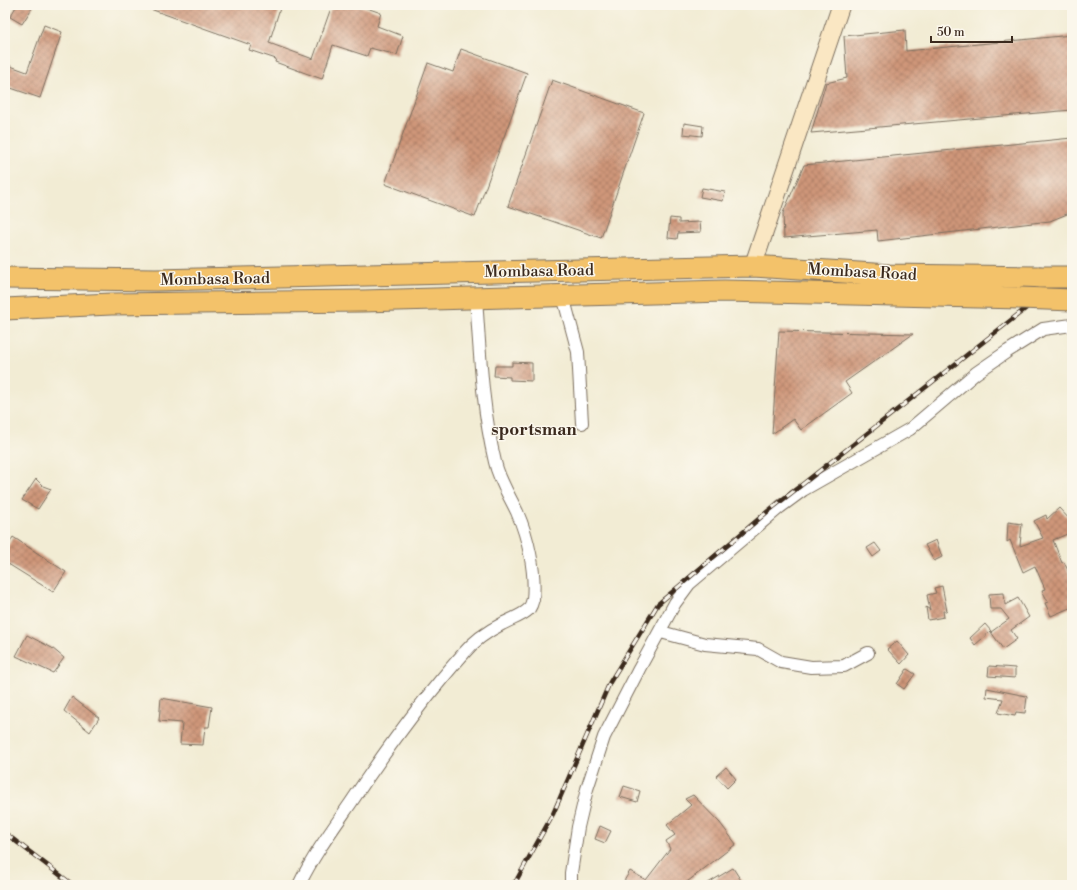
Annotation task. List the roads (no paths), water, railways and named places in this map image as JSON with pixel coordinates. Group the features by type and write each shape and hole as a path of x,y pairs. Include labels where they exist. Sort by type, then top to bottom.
{"highway":[{"name":"Mombasa Road","path":"5,278 156,280 753,266 889,275 1072,277"},
{"name":"Mombasa Road","path":"5,309 112,304 724,292 1072,300"}],"street":[{"path":"753,266 841,5"},
{"path":"563,296 578,352 582,423"},
{"path":"299,885 319,848 369,774 434,688 471,646 492,630 522,614 531,605 533,592 532,571 526,540 496,464 486,421 482,391 476,298"},
{"path":"571,885 571,872 580,819 587,789 604,737 675,604 689,584 706,567 803,490 910,429 976,373 1026,339 1043,329 1072,325"},
{"path":"660,632 710,645 758,650 781,662 811,667 844,666 868,653"}],"railway":[{"path":"511,885 516,881 553,814 610,682 658,604 766,513 1072,272"},
{"path":"5,833 73,885"}],"district":[{"name":"sportsman","path":"534,430"}]}
